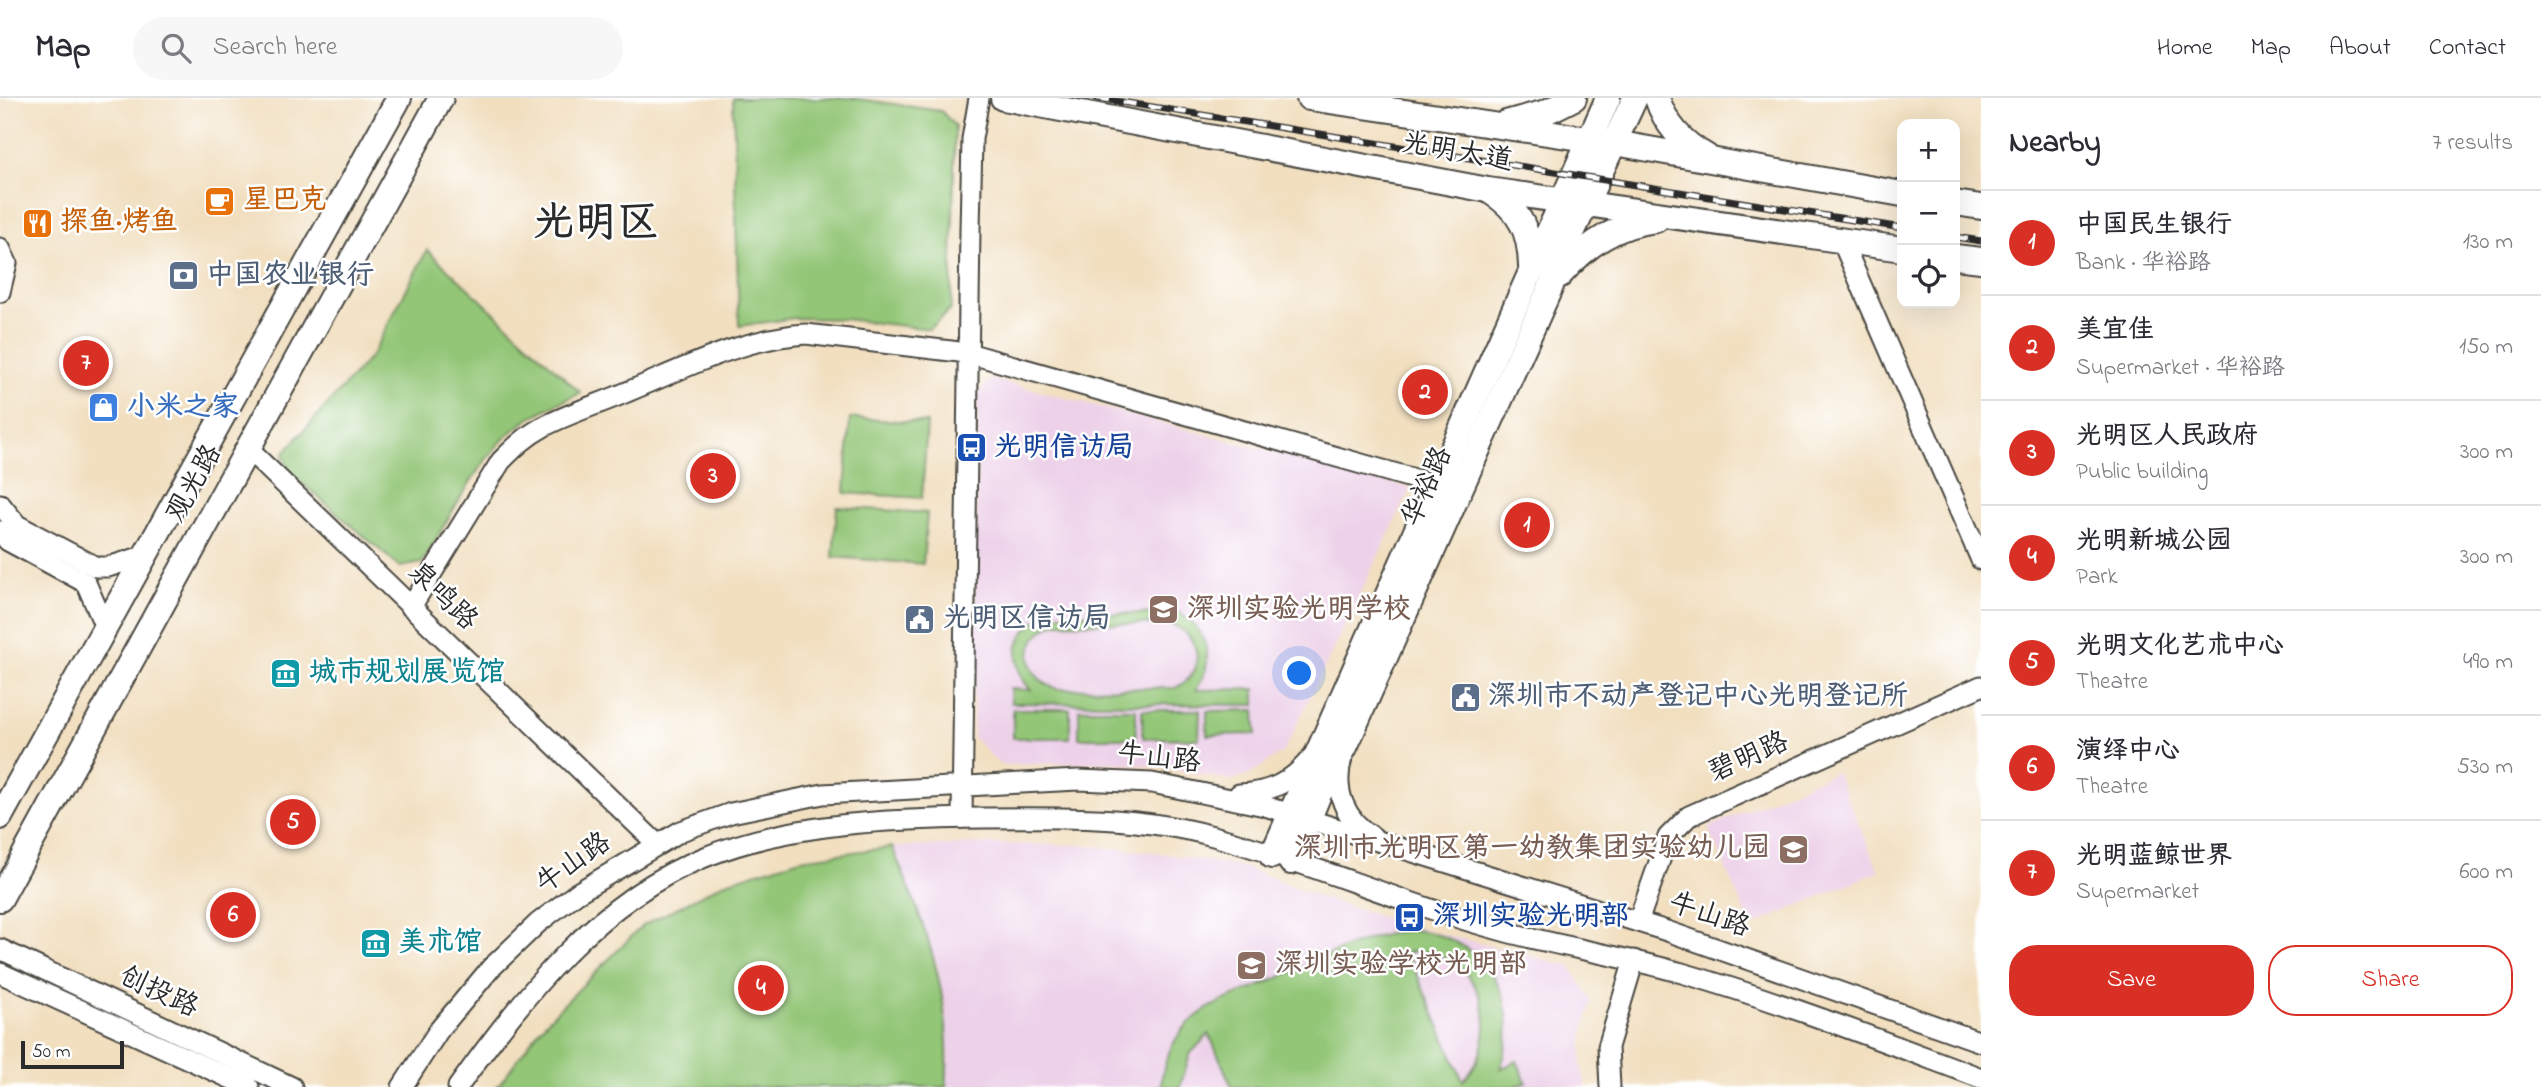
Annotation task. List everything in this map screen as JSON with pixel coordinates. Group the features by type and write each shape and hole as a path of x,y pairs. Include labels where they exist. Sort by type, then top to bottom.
{"main road":[{"name":"观光路","path":"0,817 399,98"},
{"name":"观光路","path":"0,899 441,98"},
{"name":"光明大道","path":"1003,98 1488,190 1897,248"},
{"name":"光明大道","path":"1310,98 1615,143 1897,193"},
{"path":"1495,125 1530,118 1574,98"},
{"name":"华裕路","path":"1281,859 1551,286 1590,139 1608,98"},
{"name":"华裕路","path":"1334,743 1436,485 1531,269 1615,143 1635,98"},
{"path":"1657,98 1679,136 1699,152 1723,162"},
{"path":"1488,190 1516,211 1525,224 1531,269"},
{"path":"1960,204 1981,207"},
{"path":"1551,286 1575,258 1614,231 1632,224 1677,218"},
{"path":"1960,258 1981,260"}],"street":[{"path":"962,818 972,139 979,98"},
{"path":"1842,241 1981,560"},
{"path":"0,248 7,263 0,292"},
{"path":"411,607 501,461 519,442 544,427 753,342 780,335 806,334 968,353 1436,485"},
{"name":"泉鸣路","path":"248,449 657,844"},
{"path":"0,504 17,525 96,567 108,567 144,556"},
{"path":"0,531 8,541 86,583 104,627"},
{"name":"碧明路","path":"1638,922 1668,838 1680,822 1981,686"},
{"path":"1212,793 1253,793 1282,785 1334,743"},
{"path":"1334,743 1343,806 1359,827 1386,845"},
{"name":"牛山路","path":"402,1087 439,1030 490,969 538,923 577,893 681,831 730,813 778,801 823,794 962,785 1124,781 1212,793 1299,817 1638,922 1981,1042"},
{"path":"458,1087 529,992 622,906 658,881 705,857 791,834 854,824 962,818 1085,819 1153,824 1219,838 1502,931 1634,960 1775,1002 1981,1078"},
{"name":"创投路","path":"0,949 292,1087"},
{"path":"1610,1087 1608,1047 1634,960"},
{"name":"创投路","path":"0,973 249,1087"}],"shaded area":[{"name":"深圳实验光明学校","path":"992,379 1411,488 1284,751 1247,776 1230,780 1170,768 1109,762 1000,765 973,737 978,393"},
{"name":"深圳市光明区第一幼教集团实验幼儿园","path":"1836,772 1879,871 1751,926 1708,827"},
{"name":"深圳实验学校光明部","path":"1079,845 1160,853 1244,867 1324,899 1410,926 1570,966 1592,1002 1584,1030 1581,1064 1586,1087 946,1087 949,1057 946,1012 937,964 892,847"}],"green space":[{"path":"733,98 852,98 941,111 955,126 951,309 929,329 844,319 794,318 739,326"},
{"path":"427,250 581,393 531,418 501,442 464,492 422,563 400,567 291,474 283,454 372,355"},
{"path":"850,418 927,423 922,498 845,493"},
{"path":"837,507 927,513 923,564 833,557"},
{"path":"1180,613 1197,629 1206,648 1206,668 1196,690 1255,689 1255,705 1011,703 1010,689 1031,690 1018,669 1018,646 1022,636 1038,619 1050,614","holes":["1056,623 1170,624 1189,636 1196,655 1192,674 1175,688 1057,689 1045,683 1031,666 1032,646 1037,637"]},
{"path":"1013,709 1070,709 1070,738 1013,738"},
{"path":"1079,709 1136,709 1136,738 1079,738"},
{"path":"1142,710 1200,710 1199,739 1143,738"},
{"path":"1255,710 1256,734 1207,735 1207,711"},
{"path":"892,847 935,963 946,1022 946,1087 497,1087 544,1024 642,926 726,882 800,859"},
{"path":"1415,930 1440,936 1462,946 1480,960 1494,977 1503,997 1507,1019 1506,1044 1500,1069 1517,1061 1526,1082 1515,1087 1232,1087 1209,1034 1190,1054 1180,1087 1161,1087 1167,1057 1176,1040 1188,1024 1204,1011 1340,950 1396,932","holes":["1407,952 1432,953 1453,962 1468,976 1479,995 1484,1017 1484,1039 1477,1061 1463,1081"]}],"railway":[{"path":"1097,98 1897,227"},
{"path":"1960,238 1981,241"}],"place":[{"name":"星巴克","path":"220,201"},
{"name":"探鱼·烤鱼","path":"37,223"},
{"name":"中国农业银行","path":"183,276"},
{"name":"光明蓝鲸世界","path":"86,363"},
{"name":"美宜佳","path":"1425,392"},
{"name":"小米之家","path":"104,408"},
{"name":"光明信访局","path":"971,448"},
{"name":"光明区人民政府","path":"713,476"},
{"name":"中国民生银行","path":"1527,525"},
{"name":"深圳实验光明学校","path":"1164,610"},
{"name":"光明区信访局","path":"920,619"},
{"name":"城市规划展览馆","path":"286,673"},
{"name":"深圳市不动产登记中心光明登记所","path":"1465,697"},
{"name":"光明文化艺术中心","path":"293,822"},
{"name":"深圳市光明区第一幼教集团实验幼儿园","path":"1793,849"},
{"name":"演绎中心","path":"233,915"},
{"name":"深圳实验光明部","path":"1410,917"},
{"name":"美术馆","path":"375,943"},
{"name":"深圳实验学校光明部","path":"1252,965"},
{"name":"光明新城公园","path":"761,988"}],"district":[{"name":"光明区","path":"596,224"}]}
